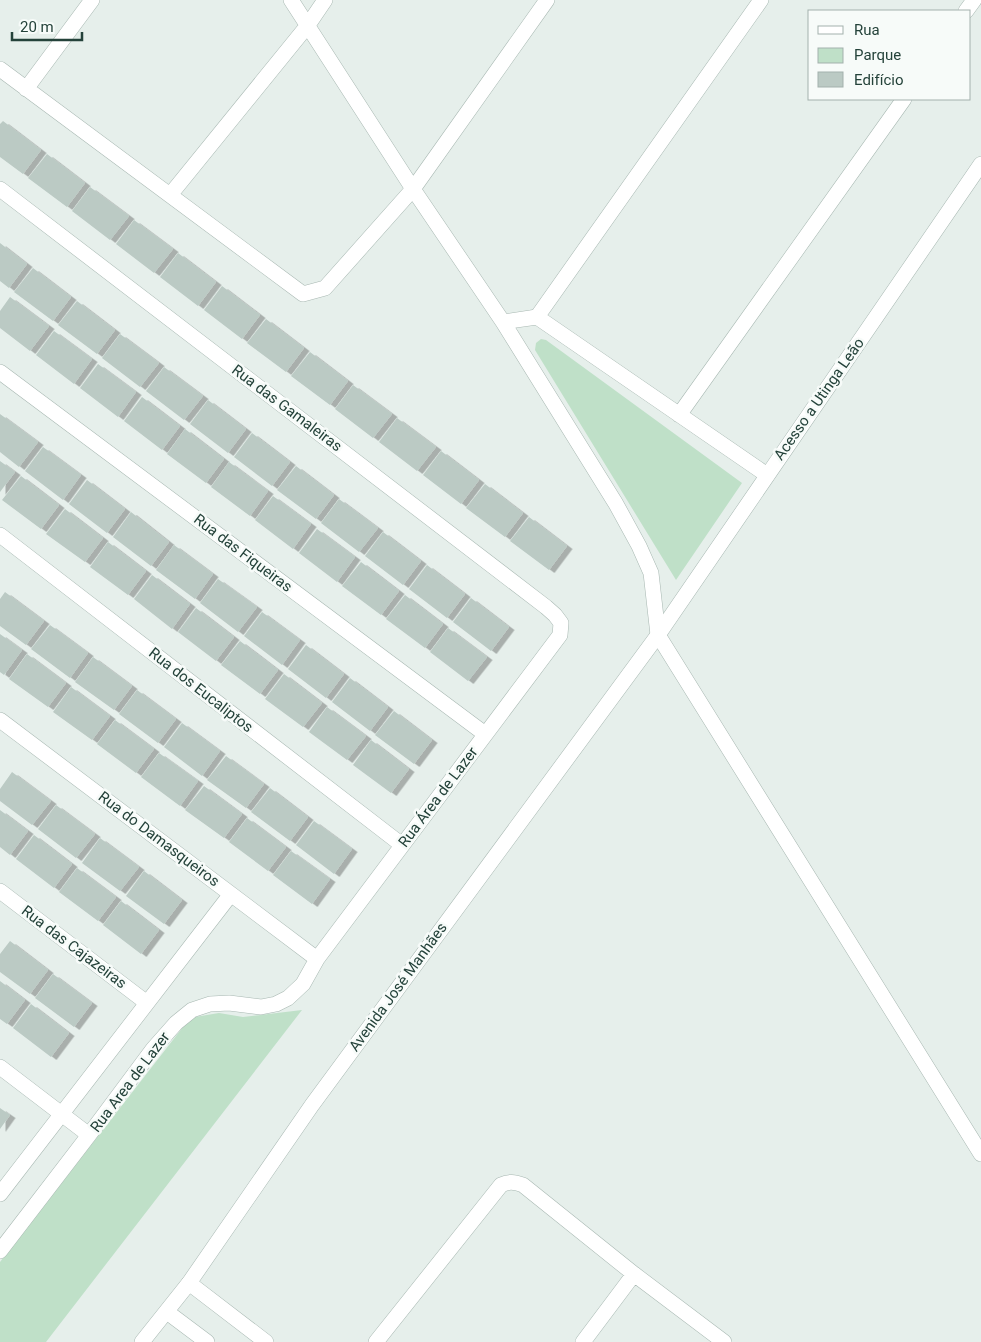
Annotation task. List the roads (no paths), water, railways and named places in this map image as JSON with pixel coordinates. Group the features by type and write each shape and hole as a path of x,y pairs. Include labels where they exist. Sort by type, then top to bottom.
{"street":[{"path":"26,89 92,0"},
{"path":"291,0 413,190 503,322 616,504 639,546 651,573 658,635 981,1154"},
{"path":"170,196 308,25 325,0"},
{"path":"0,69 303,294 325,288 413,190 547,0"},
{"path":"537,317 761,0"},
{"path":"679,415 903,100"},
{"name":"Acesso a Utinga Leão","path":"658,635 981,164"},
{"name":"Rua das Gamaleiras","path":"0,189 546,606 561,623 560,635"},
{"path":"503,322 537,317 766,475"},
{"name":"Rua das Fiqueiras","path":"0,372 485,734"},
{"name":"Rua dos Eucaliptos","path":"0,535 402,845"},
{"name":"Rua Área de Lazer","path":"316,959 560,635"},
{"name":"Avenida José Manhães","path":"142,1342 189,1283 312,1106 658,635"},
{"name":"Rua do Damasqueiros","path":"0,720 316,959"},
{"name":"Rua das Cajazeiras","path":"0,891 147,1003"},
{"path":"0,1194 231,894"},
{"name":"Rua Area de Lazer","path":"0,1251 153,1049 176,1023 192,1010 210,1004 229,1003 261,1007 276,1004 288,998 303,984 316,959"},
{"path":"0,1067 89,1135"},
{"path":"376,1342 501,1185 508,1182 523,1185 634,1274 724,1342"},
{"path":"583,1342 634,1274"},
{"path":"189,1283 266,1342"},
{"path":"167,1312 207,1342"}]}
